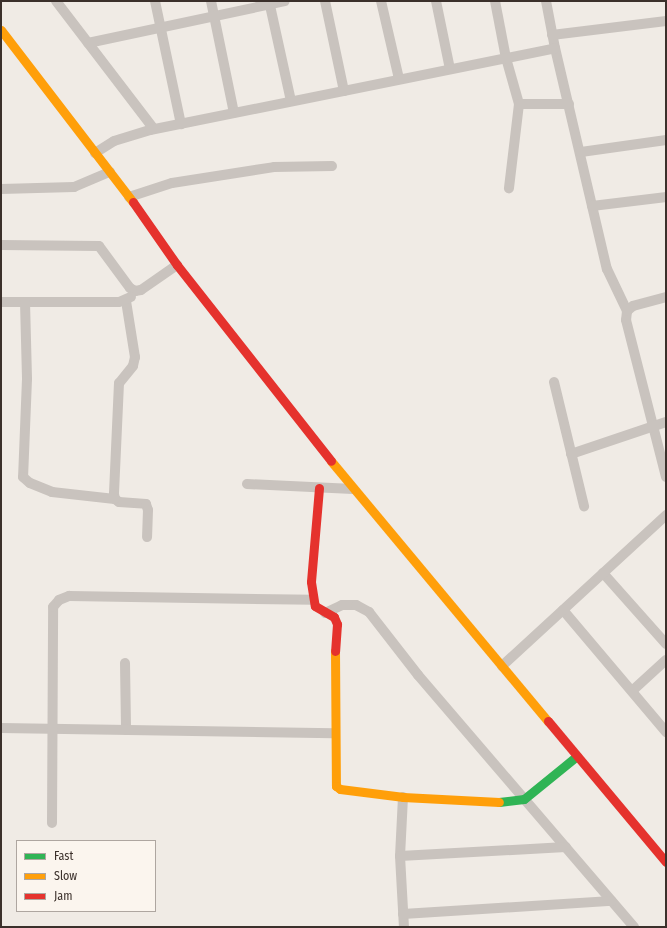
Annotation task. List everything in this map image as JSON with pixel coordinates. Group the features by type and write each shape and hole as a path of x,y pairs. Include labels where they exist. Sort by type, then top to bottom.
{"street":[{"path":"56,1 154,129"},
{"path":"155,1 180,124"},
{"path":"211,1 234,113"},
{"path":"88,43 214,16 269,2 285,1"},
{"path":"324,1 344,91"},
{"path":"381,1 399,79"},
{"path":"436,1 450,69"},
{"path":"495,1 506,58 519,104 509,188"},
{"path":"546,1 554,48 581,152 607,269 627,311 626,320 666,477"},
{"path":"269,2 291,101"},
{"path":"552,35 666,21"},
{"path":"1,30 110,172 177,266 353,490 666,862"},
{"path":"95,153 114,141 154,129 554,48"},
{"path":"519,104 569,104"},
{"path":"581,152 666,140"},
{"path":"129,198 172,183 266,168 296,165 332,166"},
{"path":"1,189 74,188 110,172"},
{"path":"592,206 666,197"},
{"path":"1,245 99,246 130,288 135,291"},
{"path":"1,302 126,301 135,291 141,290 177,266"},
{"path":"627,311 633,306 666,297"},
{"path":"115,499 119,383 133,366 135,357 126,301"},
{"path":"25,302 27,379 23,477 30,483 52,492 146,504 148,510 147,537"},
{"path":"554,382 584,506"},
{"path":"571,454 666,422"},
{"path":"247,484 353,490"},
{"path":"319,488 311,582 313,600 319,610 334,617 337,624 334,733 336,786 340,789 403,797 508,803 524,798 577,756"},
{"path":"502,666 666,515"},
{"path":"602,573 666,644"},
{"path":"52,823 53,607 59,600 69,596 313,600"},
{"path":"325,613 342,605 356,605 369,612 418,675 634,927"},
{"path":"563,610 666,732"},
{"path":"632,691 666,660"},
{"path":"125,663 126,730"},
{"path":"1,728 334,733"},
{"path":"403,797 400,856 402,914 404,927"},
{"path":"400,856 566,847"},
{"path":"402,914 612,901"}],"traffic: fast":[{"path":"499,802 524,799 577,756"}],"traffic: slow":[{"path":"1,30 133,202"},
{"path":"331,461 548,721"},
{"path":"335,651 336,786 340,789 403,797 499,802"}],"traffic: jam":[{"path":"133,202 177,265 331,461"},
{"path":"319,488 311,582 315,606 334,617 337,624 335,651"},
{"path":"548,721 666,862"}]}
